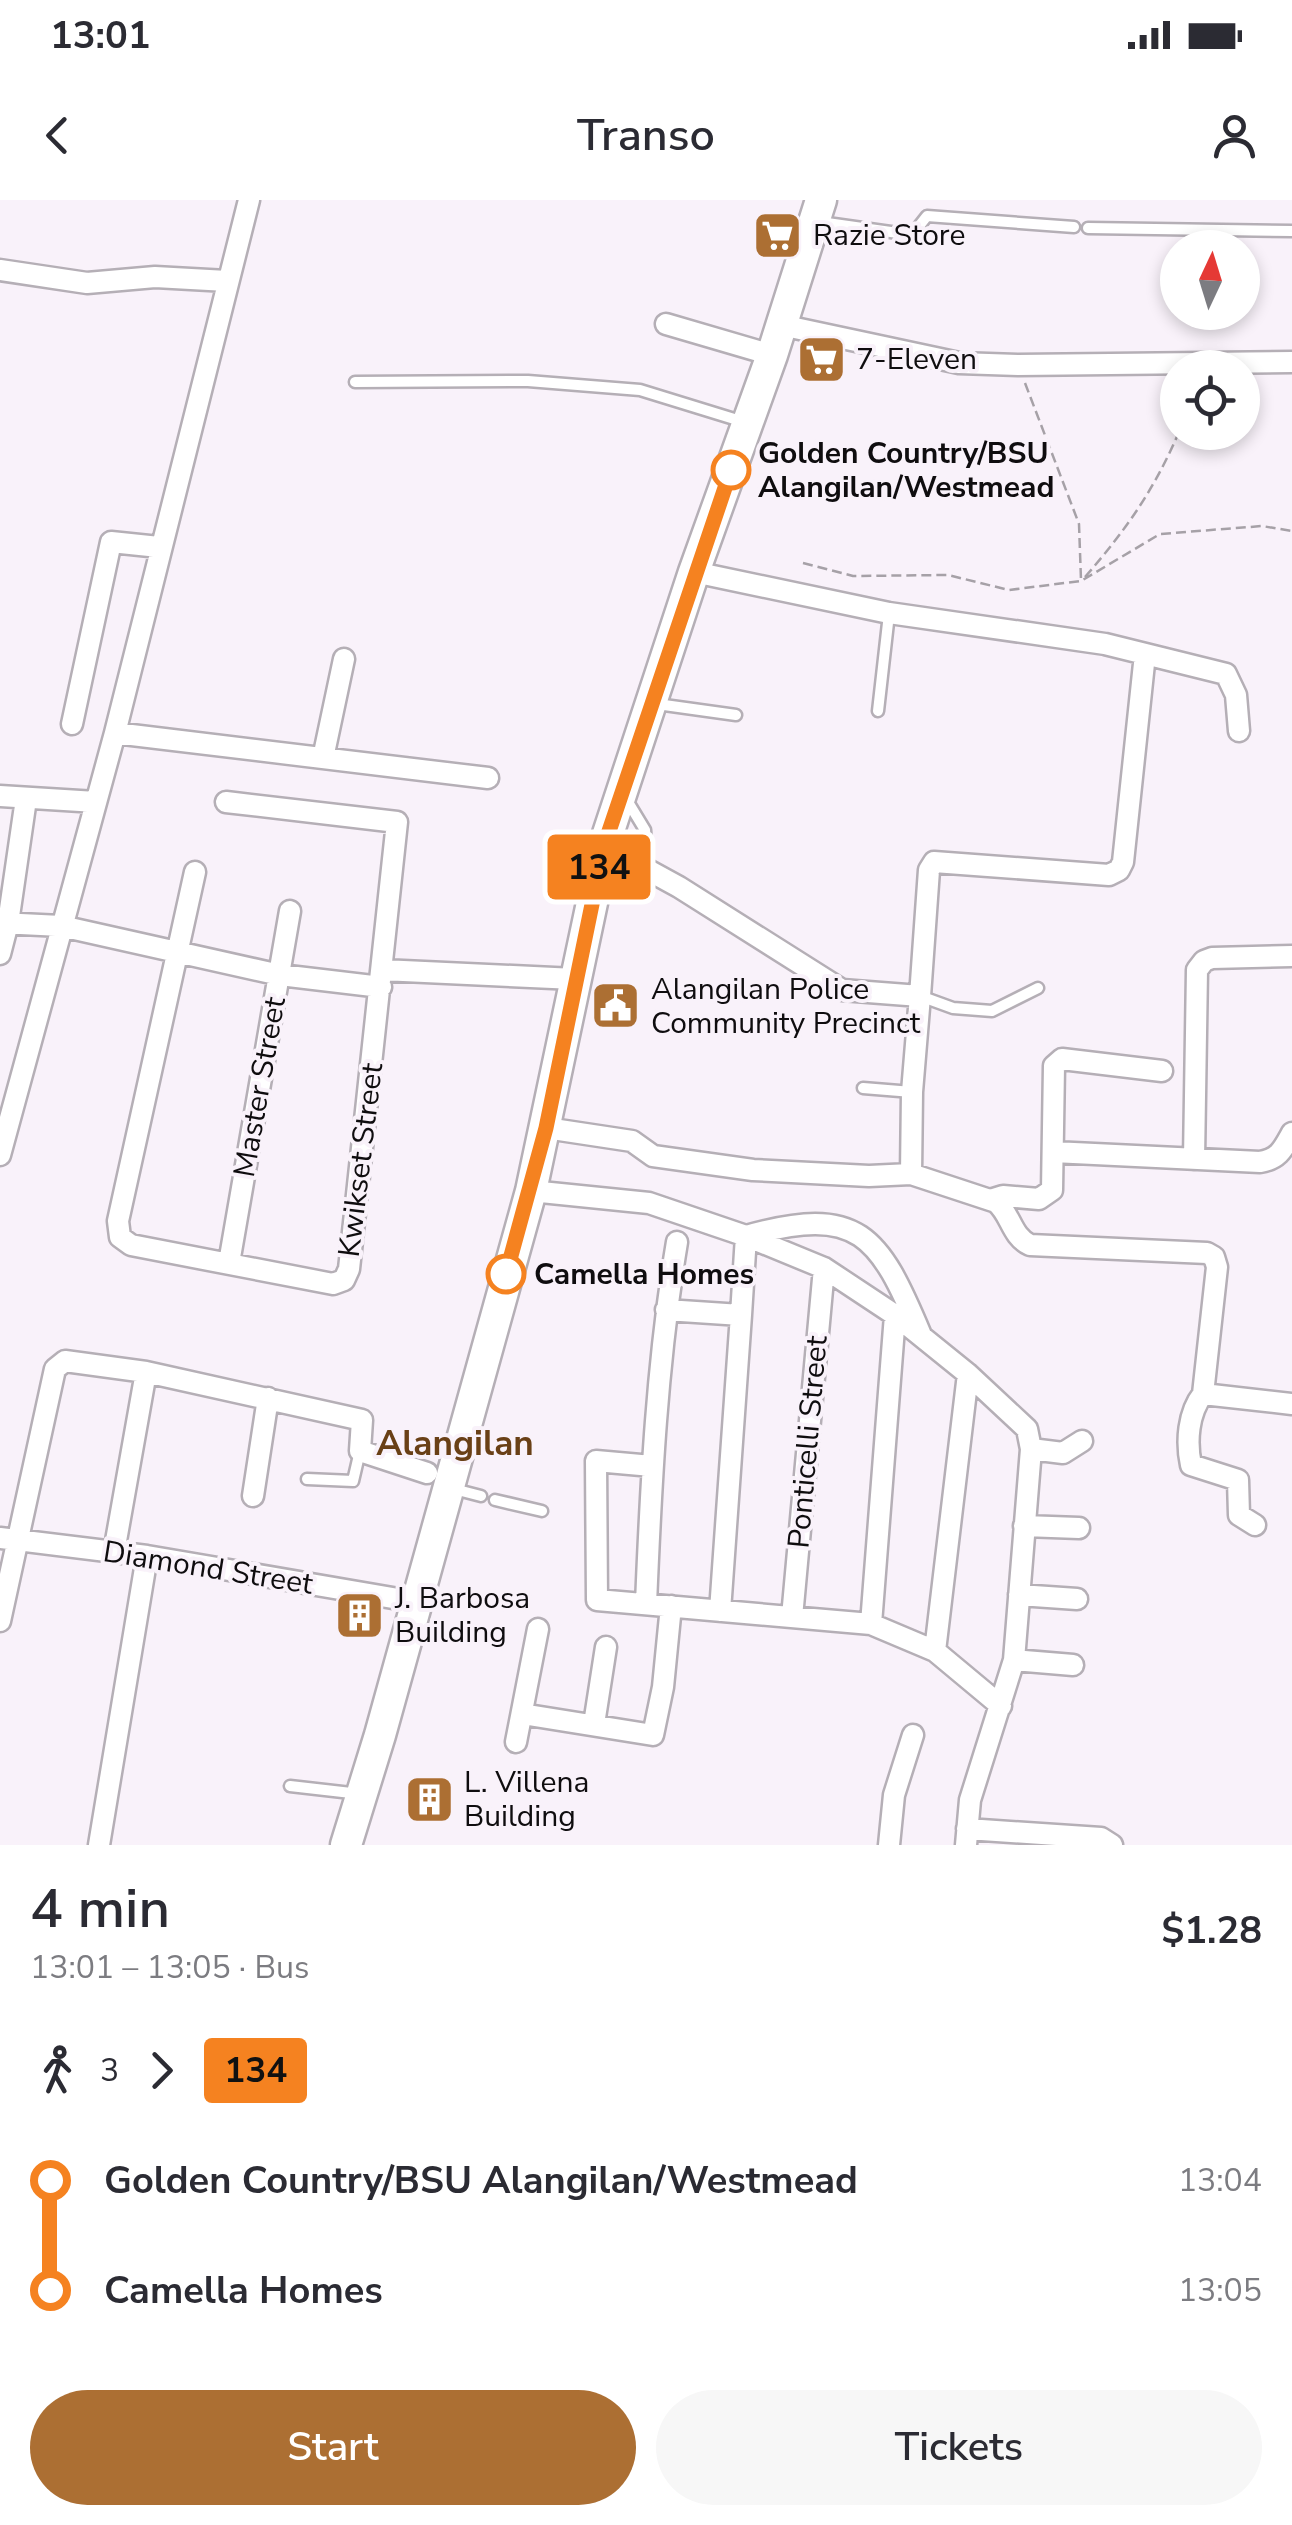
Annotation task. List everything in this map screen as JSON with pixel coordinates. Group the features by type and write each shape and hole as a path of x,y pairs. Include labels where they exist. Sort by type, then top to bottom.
{"main road":[{"path":"346,1845 416,1602 441,1479 530,1191 604,846 694,572 749,424 817,211"}],"street":[{"path":"0,1155 115,733 250,200"},
{"path":"0,270 87,283 155,278 227,281"},
{"path":"666,324 772,355"},
{"path":"782,325 959,363 1292,362"},
{"path":"72,724 111,542 160,547"},
{"path":"694,572 889,613 1105,644 1226,674 1236,695 1239,730"},
{"path":"911,1174 912,1092 929,870 934,862 1109,874 1119,870 1146,654"},
{"path":"323,758 344,659"},
{"path":"115,733 488,778"},
{"path":"0,796 96,802"},
{"path":"0,954 26,798"},
{"path":"226,802 397,822 382,979"},
{"path":"604,846 648,869 842,990 920,996"},
{"path":"178,954 195,872"},
{"name":"Master Street","path":"229,1262 290,911"},
{"path":"4,923 61,926 280,975 574,980"},
{"name":"Kwikset Street","path":"178,954 118,1221 120,1237 131,1245 333,1284 344,1280 349,1269 382,979"},
{"path":"1194,1159 1197,970 1212,958 1292,956"},
{"path":"990,1200 1003,1196 1045,1198 1053,1184 1057,1061 1162,1071"},
{"path":"546,1128 632,1141 653,1156 752,1170 870,1176 911,1174 1002,1207 1017,1236 1030,1244 1207,1252 1214,1256 1217,1267 1203,1394 1194,1405 1188,1448 1191,1465 1238,1480 1240,1515 1255,1525"},
{"path":"1053,1152 1260,1162 1274,1160 1292,1133"},
{"path":"530,1191 649,1204 746,1236 824,1268 922,1337 1027,1429 1031,1449 1014,1660 970,1800 966,1837 1101,1838 1112,1845"},
{"path":"746,1236 788,1224 823,1222 855,1232 877,1250 893,1273 922,1337"},
{"path":"720,1611 746,1236"},
{"path":"646,1604 652,1466 666,1310 677,1242"},
{"name":"Ponticelli Street","path":"792,1617 824,1268"},
{"path":"666,1310 741,1316"},
{"path":"871,1624 895,1316"},
{"path":"0,1622 8,1540 59,1364 65,1362 146,1372 362,1420 360,1451 441,1479"},
{"path":"114,1552 146,1372"},
{"path":"935,1652 968,1374"},
{"path":"1203,1394 1292,1404"},
{"path":"253,1496 268,1398"},
{"path":"1031,1449 1063,1453 1082,1442"},
{"path":"652,1466 596,1461 597,1600 871,1624 935,1652 1001,1706"},
{"path":"1024,1526 1079,1528"},
{"name":"Diamond Street","path":"8,1540 148,1556 416,1602"},
{"path":"99,1845 148,1556"},
{"path":"1019,1595 1077,1599"},
{"path":"522,1714 652,1735 663,1687 671,1606"},
{"path":"516,1742 538,1629"},
{"path":"594,1724 606,1647"},
{"path":"1014,1660 1073,1666"},
{"path":"888,1845 894,1795 913,1736"}],"lane":[{"path":"817,211 912,236 928,216 1074,227"},
{"path":"1088,228 1292,230"},
{"path":"355,382 528,380 640,390 749,424"},
{"path":"878,711 889,613"},
{"path":"651,703 736,716"},
{"path":"622,792 645,830 648,869"},
{"path":"920,996 952,1008 992,1011 1038,988"},
{"path":"863,1088 912,1092"},
{"path":"306,1479 353,1481 360,1451"},
{"path":"441,1479 481,1496"},
{"path":"495,1500 542,1511"},
{"path":"290,1786 362,1794"}],"path":[{"path":"1018,365 1079,524 1081,582"},
{"path":"1081,582 1127,529 1169,450"},
{"path":"803,563 853,576 948,575 1009,590 1081,582 1160,534 1262,526 1292,531"}],"bus line":[{"name":"134","path":"506,1274 546,1128 604,846 731,470"}],"place":[{"name":"Razie Store","path":"778,235"},
{"name":"7-Eleven","path":"821,359"},
{"name":"Golden Country/BSU Alangilan/Westmead","path":"731,470"},
{"name":"Alangilan Police Community Precinct","path":"616,1006"},
{"name":"Camella Homes","path":"506,1274"},
{"name":"J. Barbosa Building","path":"360,1615"},
{"name":"L. Villena Building","path":"429,1799"}],"district":[{"name":"Alangilan","path":"455,1443"}]}
